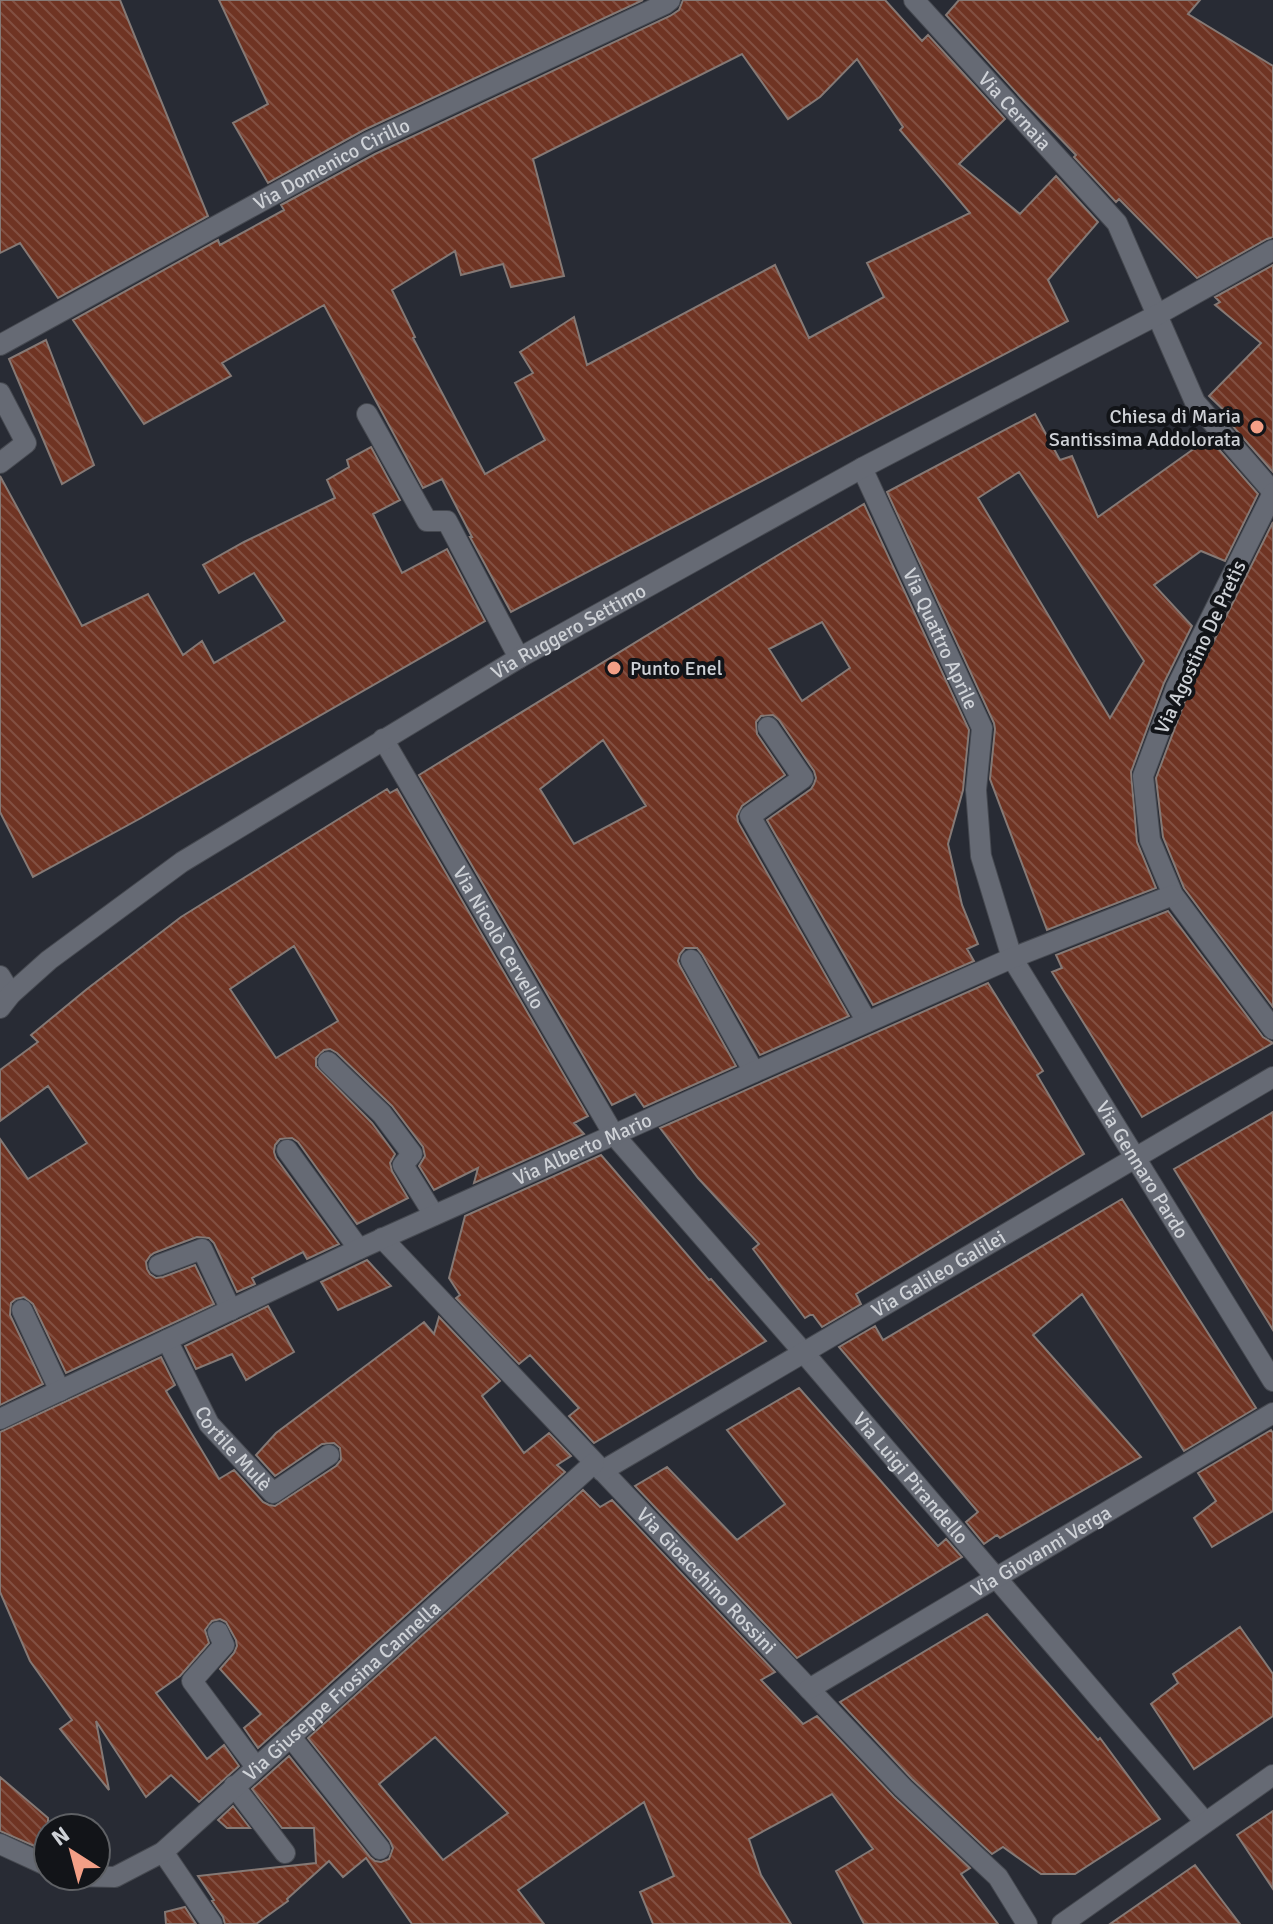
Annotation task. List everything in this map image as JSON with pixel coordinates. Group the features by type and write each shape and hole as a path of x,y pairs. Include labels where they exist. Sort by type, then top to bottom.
{"street":[{"name":"Via Domenico Cirillo","path":"0,345 369,142 670,0"},
{"name":"Via Cernaia","path":"914,0 1117,223 1195,402 1273,492"},
{"name":"Via Ruggero Settimo","path":"6,1001 49,960 182,862 519,658 862,468 1157,315 1273,250"},
{"path":"0,393 26,443 0,463"},
{"path":"367,414 427,521 447,521 519,658"},
{"name":"Via Quattro Aprile","path":"862,468 982,728 976,790 981,856 1012,958"},
{"name":"Via Agostino De Pretis","path":"1273,492 1176,688 1143,776 1150,840 1173,895 1273,1029"},
{"path":"768,727 803,778 750,816 867,1022"},
{"name":"Via Nicolò Cervello","path":"383,739 614,1135"},
{"name":"Via Alberto Mario","path":"0,1419 382,1238 1012,958 1173,895"},
{"name":"Via Gennaro Pardo","path":"1012,958 1273,1381"},
{"path":"691,960 754,1072"},
{"path":"0,976 6,1001"},
{"path":"328,1062 382,1114 412,1154 403,1165 434,1215"},
{"name":"Via Galileo Galilei","path":"598,1467 804,1353 1273,1077"},
{"name":"Via Luigi Pirandello","path":"614,1135 1205,1822"},
{"path":"287,1150 359,1249"},
{"name":"Via Gioacchino Rossini","path":"382,1238 903,1788 998,1877 1027,1924"},
{"path":"159,1265 202,1249 231,1310"},
{"path":"22,1310 60,1391"},
{"name":"Cortile Mulè","path":"167,1340 209,1424 273,1493 329,1455"},
{"name":"Via Giovanni Verga","path":"809,1689 1273,1413"},
{"name":"Via Giuseppe Frosina Cannella","path":"112,1877 163,1852 290,1736 598,1467"},
{"path":"218,1632 224,1645 192,1681 256,1767"},
{"path":"290,1736 380,1849"},
{"path":"1062,1924 1273,1775"},
{"path":"234,1786 285,1853"},
{"path":"0,1844 32,1859"},
{"path":"163,1852 212,1924"}],"building":[{"path":"0,0 120,0 208,216 58,298 20,243 0,253"},
{"path":"219,0 643,0 364,130 268,183 233,123 268,104"},
{"path":"683,0 885,0 922,41 928,35 1005,119 959,164 1020,214 1056,176 1098,222 1048,280 1068,321 511,612 442,479 423,488 324,305 222,363 231,376 144,424 73,320 218,240 220,245 284,210 281,205 375,154 679,10","holes":["742,54 788,119 820,97 857,59 903,127 900,130 970,213 867,263 884,297 809,338 775,265 587,365 574,317 520,352 533,373 515,383 545,440 485,474 413,338 392,290 455,251 461,275 503,264 511,287 564,276 533,159"]},
{"path":"959,0 1200,0 1188,14 1273,66 1273,237 1197,278 1119,199 1116,202 946,15"},
{"path":"1273,265 1273,472 1230,423 1234,420 1209,396 1261,343 1215,305 1220,302 1215,297"},
{"path":"46,340 94,465 62,484 9,359"},
{"path":"1035,414 1060,460 1072,456 1098,517 1209,438 1258,494 1225,561 1201,551 1154,585 1192,626 1164,683 1131,772 1137,842 1156,888 1047,930 990,779 994,723 887,492","holes":["1019,472 1144,661 1110,718 978,498"]},
{"path":"371,447 400,500 373,514 402,573 447,549 485,621 33,877 0,812 0,476 82,626 148,594 183,655 202,641 214,663 285,621 254,573 219,593 203,565 335,498 327,480 349,467 347,460"},
{"path":"864,504 969,730 963,790 948,844 962,905 978,944 967,949 974,961 873,1005 767,820 811,789 816,778 779,720 773,715 761,716 756,722 757,734 785,775 742,806 737,816 738,822 849,1016 760,1055 702,954 697,948 685,948 678,961 680,966 736,1066 644,1107 635,1094 612,1105 419,775","holes":["822,622 850,668 802,701 769,649","603,740 646,806 574,844 540,789"]},
{"path":"1273,522 1273,1007 1184,888 1163,837 1156,778 1188,693"},
{"path":"387,789 390,793 397,789 588,1116 574,1123 584,1134 474,1183 478,1168 434,1190 419,1166 425,1156 423,1147 392,1106 337,1053 324,1050 316,1058 316,1066 372,1123 395,1154 390,1163 392,1171 408,1198 357,1224 298,1142 292,1138 280,1139 275,1145 276,1158 339,1244 307,1259 303,1252 252,1278 255,1284 237,1292 209,1238 197,1237 154,1253 146,1262 150,1274 156,1278 163,1277 195,1265 214,1304 66,1373 33,1304 24,1297 16,1299 11,1303 10,1315 43,1384 0,1405 0,1139 28,1179 87,1143 48,1086 0,1121 0,1070 38,1042 31,1035 181,917","holes":["294,946 338,1021 276,1058 230,989"]},
{"path":"1168,911 1263,1037 1273,1043 1142,1117 1052,972 1062,968 1056,955"},
{"path":"988,983 1043,1071 1037,1075 1084,1154 856,1294 861,1304 822,1327 813,1315 805,1318 753,1249 759,1244 698,1178 660,1128"},
{"path":"1273,1112 1273,1330 1174,1169"},
{"path":"601,1155 766,1341 594,1443 569,1416 579,1408 530,1355 519,1364 456,1298 460,1295 449,1278 465,1216"},
{"path":"1122,1199 1256,1408 1184,1451 1082,1294 1033,1335 1141,1457 1000,1538 997,1535 984,1544 966,1522 978,1512 839,1347 875,1326 883,1340"},
{"path":"367,1260 391,1286 338,1310 321,1282"},
{"path":"268,1306 294,1352 246,1380 232,1354 196,1369 185,1346"},
{"path":"439,1317 500,1381 482,1396 524,1453 549,1433 571,1456 557,1465 565,1472 258,1748 244,1728 261,1714 220,1669 234,1653 236,1640 226,1622 220,1619 212,1621 205,1630 209,1643 180,1676 156,1693 207,1759 224,1745 239,1766 199,1802 171,1775 146,1797 96,1721 109,1790 60,1729 72,1720 30,1661 0,1592 0,1432 161,1357 175,1385 166,1391 219,1479 234,1470 263,1502 275,1506 336,1466 341,1460 340,1448 334,1443 322,1444 275,1476 256,1455 276,1433 424,1322 434,1334"},
{"path":"799,1388 938,1546 946,1539 962,1557 797,1658 635,1486 667,1467 737,1540 785,1504 727,1430"},
{"path":"1271,1430 1273,1511 1212,1547 1194,1518 1216,1501 1198,1473"},
{"path":"583,1490 600,1507 612,1500 775,1672 761,1680 803,1724 817,1716 894,1797 970,1868 961,1874 998,1924 864,1924 836,1871 873,1849 832,1794 749,1839 761,1875 791,1924 653,1924 640,1892 674,1876 644,1802 518,1890 544,1924 412,1924 366,1858 343,1877 329,1861 288,1901 256,1924 225,1924 198,1876 316,1863 314,1828 282,1828 252,1789 289,1756 370,1857 381,1862 389,1859 393,1848 390,1841 308,1738","holes":["435,1737 508,1813 443,1860 379,1784"]},
{"path":"987,1614 1098,1740 1100,1738 1160,1819 1075,1874 1041,1874 1003,1847 992,1854 912,1779 840,1702"},
{"path":"1240,1627 1273,1674 1273,1716 1194,1769 1151,1704 1178,1683 1173,1674"},
{"path":"0,1777 41,1812 32,1812 32,1845 0,1831"},
{"path":"233,1806 250,1828 227,1828 218,1820"},
{"path":"1273,1811 1273,1889 1237,1835"},
{"path":"1195,1865 1240,1924 1110,1924"},
{"path":"185,1907 196,1924 166,1924 165,1912"}],"place":[{"name":"Chiesa di Maria Santissima Addolorata","path":"1257,427"},
{"name":"Punto Enel","path":"614,668"}]}
